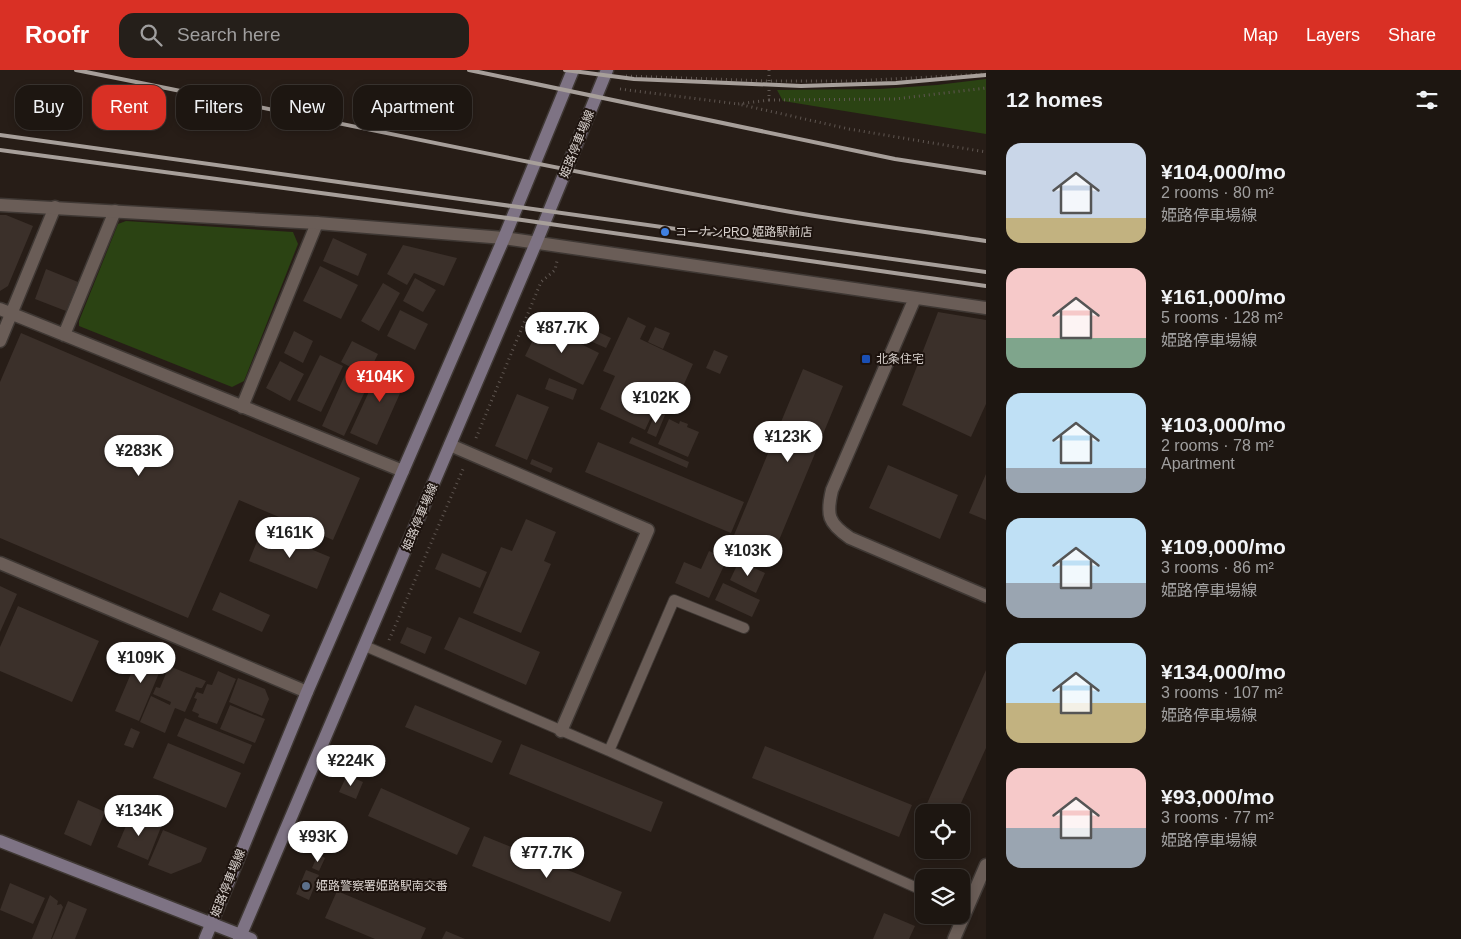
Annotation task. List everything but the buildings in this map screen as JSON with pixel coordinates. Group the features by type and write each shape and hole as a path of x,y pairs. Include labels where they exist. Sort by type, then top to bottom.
{"main road":[{"name":"姫路停車場線","path":"212,923 307,692 504,238 573,70"},
{"name":"姫路停車場線","path":"0,841 212,923 244,938 608,70"},
{"path":"205,939 212,923"}],"street":[{"path":"0,205 317,223 504,238 986,308"},
{"path":"0,341 6,311 55,207"},
{"path":"64,335 114,211"},
{"path":"242,407 317,223"},
{"path":"916,298 832,490 828,506 831,518 839,530 850,538 986,596"},
{"path":"6,311 403,472"},
{"path":"450,445 648,530 561,731"},
{"path":"0,564 307,692"},
{"path":"970,897 986,865"},
{"path":"954,939 959,924"}],"lane":[{"path":"609,751 674,600 744,628"},
{"path":"365,646 609,751 915,887"}],"path":[{"path":"769,70 769,100"},
{"path":"626,76 769,81 854,81 986,74"},
{"path":"738,104 769,100 895,99 986,88"},
{"path":"620,89 738,104 849,128 986,152"}],"green space":[{"path":"986,79 986,134 783,101 777,90 880,89"},
{"path":"126,221 293,232 298,244 244,381 232,387 79,326 79,321 118,224"}],"railway":[{"path":"76,70 687,193 827,218 986,241"},
{"path":"469,70 895,159 986,173"},
{"path":"565,70 634,79 801,86 896,83 986,75"},
{"path":"0,135 986,272"},
{"path":"0,150 522,220 986,286"}],"place":[{"name":"コーナンPRO 姫路駅前店","path":"665,232"},
{"name":"北条住宅","path":"866,359"},
{"name":"姫路警察署姫路駅南交番","path":"306,886"}]}
